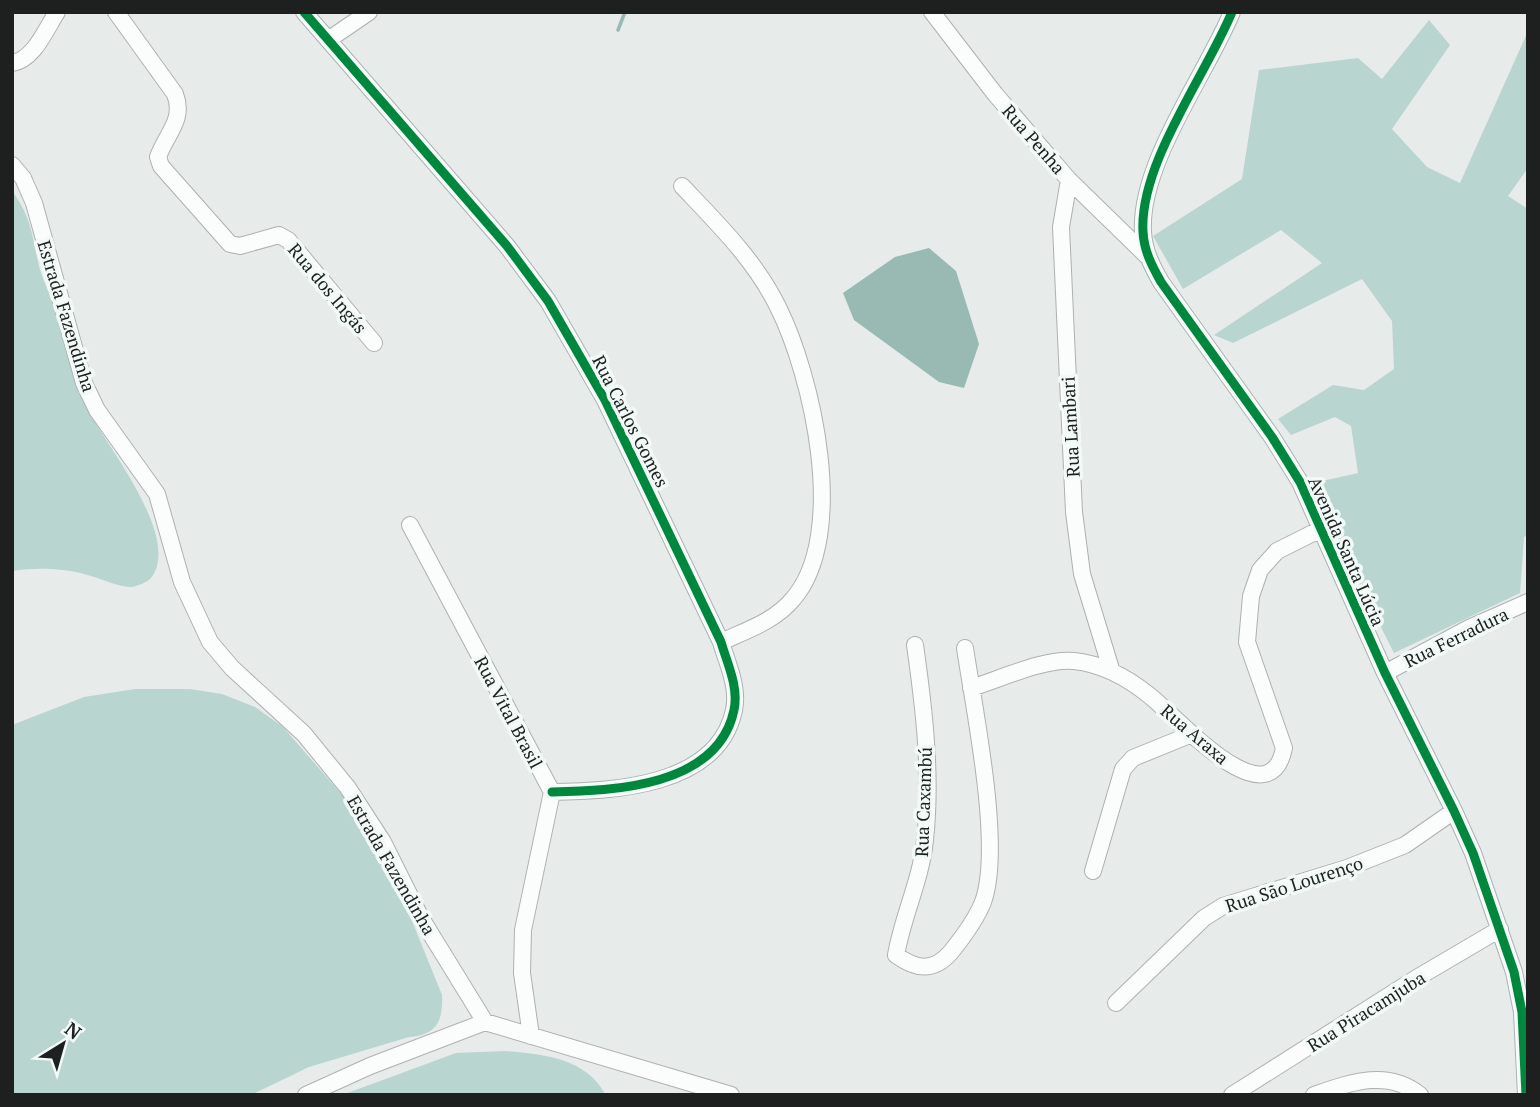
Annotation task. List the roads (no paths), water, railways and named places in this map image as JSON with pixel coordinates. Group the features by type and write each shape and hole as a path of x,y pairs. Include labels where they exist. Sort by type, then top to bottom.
{"street":[{"path":"12,63 22,61 30,53 57,12"},
{"name":"Rua dos Ingás","path":"116,12 174,94 180,107 179,116 158,157 161,166 230,244 240,246 279,235 288,240 374,343"},
{"name":"Rua Carlos Gomes","path":"304,12 507,246 548,301 605,400 721,642 733,681 735,708 727,731 703,757 673,775 637,785 551,792"},
{"path":"328,40 369,12"},
{"name":"Rua Penha","path":"932,12 995,94 1069,180 1147,256"},
{"name":"Avenida Santa Lúcia","path":"1232,12 1154,170 1143,231 1147,256 1201,341 1272,437 1300,482 1319,530 1385,673 1454,811 1500,929 1525,1009 1527,1095"},
{"name":"Estrada Fazendinha","path":"12,165 23,178 34,203 84,383 97,410 157,494 182,582 210,642 232,668 304,734 348,788 383,842 421,918 485,1022"},
{"name":"Rua Lambari","path":"1069,180 1060,227 1074,512 1082,574 1111,669"},
{"path":"682,186 737,243 778,305 802,363 816,438 821,501 814,561 796,597 786,607 765,622 721,642"},
{"name":"Rua Vital Brasil","path":"410,525 551,792"},
{"name":"Rua Araxa","path":"971,688 1059,661 1076,661 1111,669 1151,696 1192,734 1247,774 1260,775 1279,765 1284,748 1281,732 1247,642 1251,596 1261,570 1277,551 1319,530"},
{"name":"Rua Ferradura","path":"1385,673 1469,628 1528,602"},
{"name":"Rua Caxambú","path":"915,645 925,733 925,840 918,880 902,919 896,955 912,967 934,966 948,956 983,901 989,862 988,808 965,648"},
{"path":"1093,871 1123,769 1133,758 1192,734"},
{"path":"531,1036 522,973 523,930 551,792"},
{"name":"Rua São Lourenço","path":"1116,1003 1204,918 1223,906 1347,868 1405,845 1454,811"},
{"name":"Rua Piracamjuba","path":"1233,1095 1415,979 1500,929"},
{"path":"306,1095 370,1066 485,1022 682,1088 731,1095"},
{"path":"1314,1095 1378,1078 1399,1082 1420,1095"}],"waterway":[{"path":"618,30 625,12"}]}
